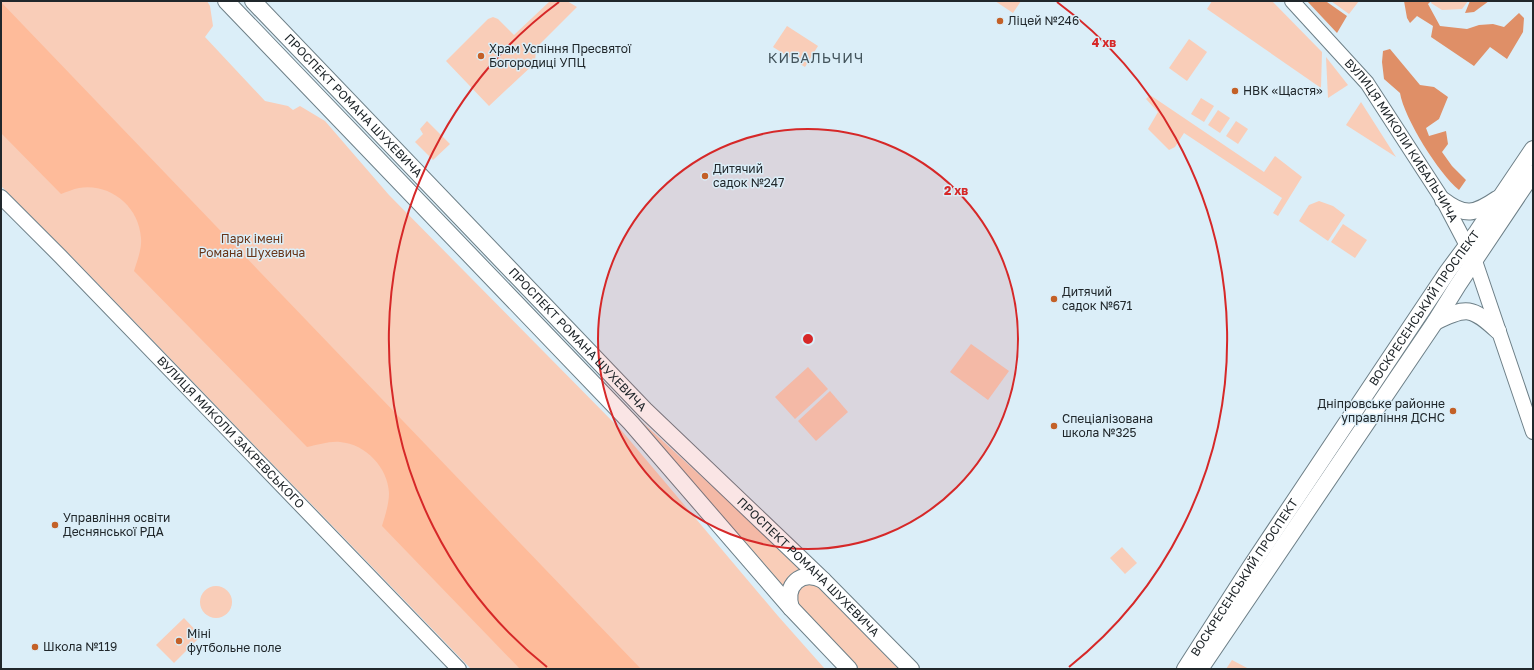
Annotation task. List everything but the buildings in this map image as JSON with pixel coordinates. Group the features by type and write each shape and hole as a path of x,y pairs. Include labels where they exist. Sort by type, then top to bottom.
{"main road":[{"name":"ПРОСПЕКТ РОМАНА ШУХЕВИЧА","path":"226,1 631,423 791,608 849,669"},
{"name":"ПРОСПЕКТ РОМАНА ШУХЕВИЧА","path":"253,1 645,410 824,581 910,669"},
{"name":"ВОСКРЕСЕНСЬКИЙ ПРОСПЕКТ","path":"1185,669 1251,566 1439,284 1502,196 1533,149"},
{"name":"ВОСКРЕСЕНСЬКИЙ ПРОСПЕКТ","path":"1200,669 1435,322 1533,174"},
{"path":"1443,200 1459,211 1470,212 1477,211 1502,196"},
{"path":"1435,322 1453,313 1468,310 1484,317 1498,331"},
{"path":"791,608 789,595 795,582 807,576 814,575 824,581"}],"street":[{"name":"ВУЛИЦЯ МИКОЛИ КИБАЛЬЧИЧА","path":"1292,1 1368,82 1443,200 1475,261 1533,432"},
{"name":"ВУЛИЦЯ МИКОЛИ ЗАКРЕВСЬКОГО","path":"1,197 61,256 459,669"}],"green space":[{"name":"Парк імені Романа Шухевича","path":"1,1 207,1 210,6 213,26 205,37 265,101 288,106 293,110 300,106 325,121 389,195 621,430 778,616 825,669 471,669 72,257 1,186"},
{"path":"550,1 567,1 577,7 536,48 535,63 489,106 446,61 488,19 493,17 498,19 514,35"},
{"path":"995,1 1021,1 1013,13"},
{"path":"1212,1 1272,1 1322,52 1321,88 1207,9"},
{"path":"1331,1 1359,1 1349,14"},
{"path":"1432,1 1468,1 1462,9 1442,10 1431,3"},
{"path":"787,26 818,46 805,67 773,47"},
{"path":"1189,39 1207,52 1187,81 1169,68"},
{"path":"1326,57 1348,85 1328,98"},
{"path":"1150,95 1264,172 1275,156 1302,177 1278,216 1273,213 1282,198 1184,133 1175,147 1169,150 1148,129 1158,112 1146,99"},
{"path":"1201,98 1214,106 1204,122 1191,114"},
{"path":"1361,102 1396,157 1346,125"},
{"path":"1218,110 1230,118 1220,133 1208,125"},
{"path":"427,121 450,144 433,160 415,142 423,134 420,129"},
{"path":"1236,121 1248,129 1238,144 1226,136"},
{"path":"1319,201 1333,206 1345,215 1328,241 1299,221 1309,205"},
{"path":"1343,224 1367,240 1355,258 1331,242"},
{"path":"971,344 1009,371 988,400 950,372"},
{"path":"808,367 828,389 795,419 775,397"},
{"path":"830,391 848,412 816,441 798,421"},
{"path":"641,421 802,569 789,576 783,589"},
{"path":"1122,547 1137,563 1125,574 1110,558"},
{"path":"805,583 818,585 899,669 859,669 796,603 796,593"},
{"path":"216,586 222,587 229,593 232,602 231,608 225,615 216,618 210,617 203,611 200,602 201,596 207,589"},
{"name":"Міні футбольне поле","path":"184,618 201,636 174,663 156,645"},
{"path":"1232,660 1249,669 1226,669"}],"shaded area":[{"path":"1307,1 1328,1 1327,2 1347,16 1337,33"},
{"path":"1404,1 1431,1 1428,4 1440,26 1467,29 1479,25 1493,24 1504,27 1519,13 1524,18 1523,32 1507,59 1490,47 1474,66 1431,37 1433,26 1417,16 1410,23 1407,18"},
{"path":"1470,1 1489,1 1474,12 1465,13"},
{"path":"1,2 641,669 520,669 382,526 388,506 388,484 380,466 374,459 367,452 358,447 340,442 307,447 134,271 140,251 141,238 139,226 129,207 112,193 101,189 90,187 79,188 61,194 1,133"},
{"path":"1390,49 1420,85 1434,87 1448,97 1439,119 1426,128 1429,136 1446,131 1448,144 1442,152 1452,166 1466,180 1459,190 1442,172 1424,145 1408,116 1400,93 1384,79 1382,62 1383,51"}],"place":[{"name":"Ліцей №246","path":"1000,21"},
{"name":"Храм Успіння Пресвятої Богородиці УПЦ","path":"481,56"},
{"name":"НВК «Щастя»","path":"1235,91"},
{"name":"Дитячий садок №247","path":"705,176"},
{"name":"Дитячий садок №671","path":"1054,299"},
{"name":"Дніпровське районне управління ДСНС","path":"1453,411"},
{"name":"Спеціалізована школа №325","path":"1054,426"},
{"name":"Управління освіти Деснянської РДА","path":"55,525"},
{"name":"Міні футбольне поле","path":"179,641"},
{"name":"Школа №119","path":"35,647"}],"district":[{"name":"КИБАЛЬЧИЧ","path":"816,58"}]}
